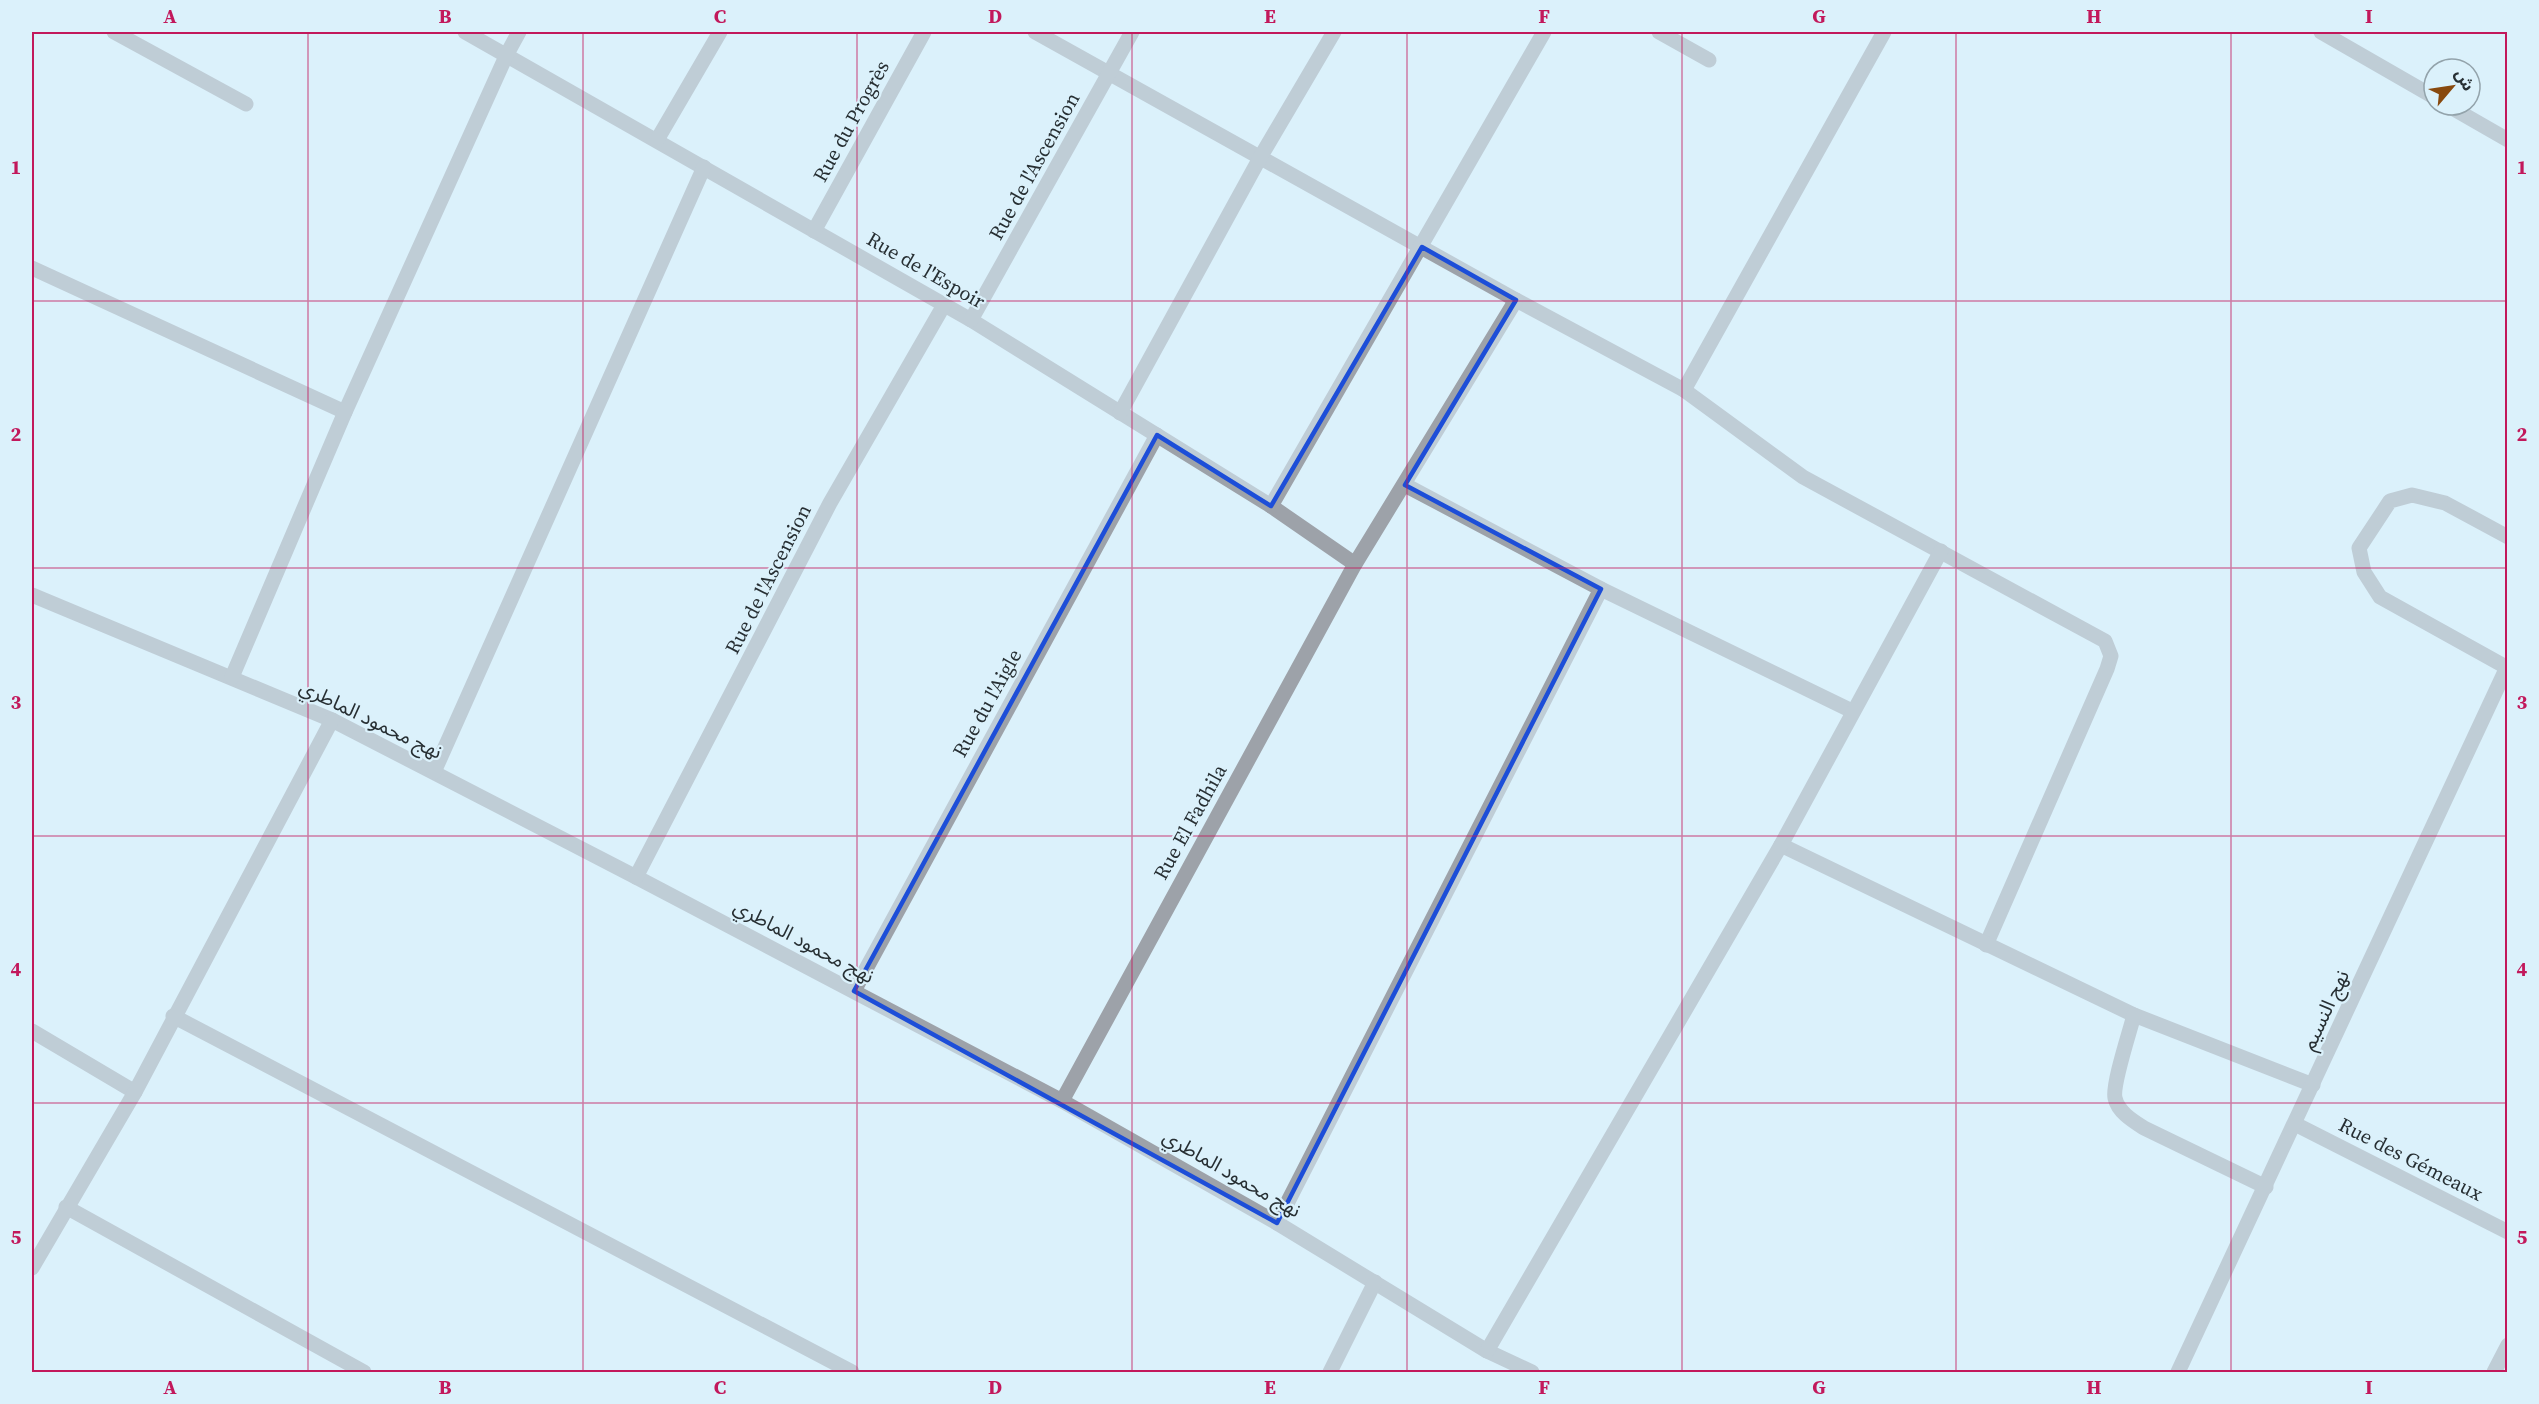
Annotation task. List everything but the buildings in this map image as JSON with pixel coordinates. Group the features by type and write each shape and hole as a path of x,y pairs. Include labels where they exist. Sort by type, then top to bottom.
{"street":[{"path":"114,32 246,104"},
{"name":"Rue de l'Espoir","path":"465,32 971,320 1271,506 1355,564"},
{"path":"232,678 345,412 519,32"},
{"path":"657,140 720,32"},
{"name":"Rue du Progrès","path":"814,231 924,32"},
{"path":"1035,32 1516,300 1684,390 1803,477 2105,641 2111,656 1986,945"},
{"name":"Rue de l'Ascension","path":"971,320 1132,32"},
{"path":"1120,413 1261,156 1334,32"},
{"path":"1271,506 1544,32"},
{"path":"1659,32 1709,60"},
{"path":"1684,390 1884,32"},
{"path":"2321,32 2422,90"},
{"path":"2469,117 2508,140"},
{"path":"434,772 704,167"},
{"path":"32,268 345,412"},
{"name":"Rue El Fadhila","path":"1062,1101 1355,564 1516,300"},
{"name":"Rue de l'Ascension","path":"636,877 830,503 944,305"},
{"name":"Rue du l'Aigle","path":"854,991 1157,435"},
{"path":"1405,485 1601,589 1852,711"},
{"path":"2507,666 2380,597 2364,572 2359,548 2390,501 2412,495 2445,503 2508,537"},
{"path":"1487,1351 1781,845 1852,711 1941,552"},
{"path":"1277,1223 1601,589"},
{"name":"نهج محمود الماطري","path":"32,595 332,720 434,772 1062,1101 1277,1223 1487,1351 1532,1372"},
{"name":"نهج النسيم","path":"2178,1372 2507,666"},
{"path":"32,1268 135,1092 173,1016 332,720"},
{"path":"1781,845 2134,1015 2313,1085"},
{"path":"2134,1015 2116,1083 2115,1098 2127,1117 2144,1128 2266,1187"},
{"path":"173,1016 852,1372"},
{"path":"32,1031 135,1092"},
{"name":"Rue des Gémeaux","path":"2295,1124 2508,1232"},
{"path":"66,1208 364,1372"},
{"path":"1330,1372 1375,1282"},
{"path":"2494,1372 2508,1345"}],"highlighted area":[{"path":"1422,247 1516,300 1405,485 1601,589 1277,1223 854,991 1157,435 1271,506"}]}
